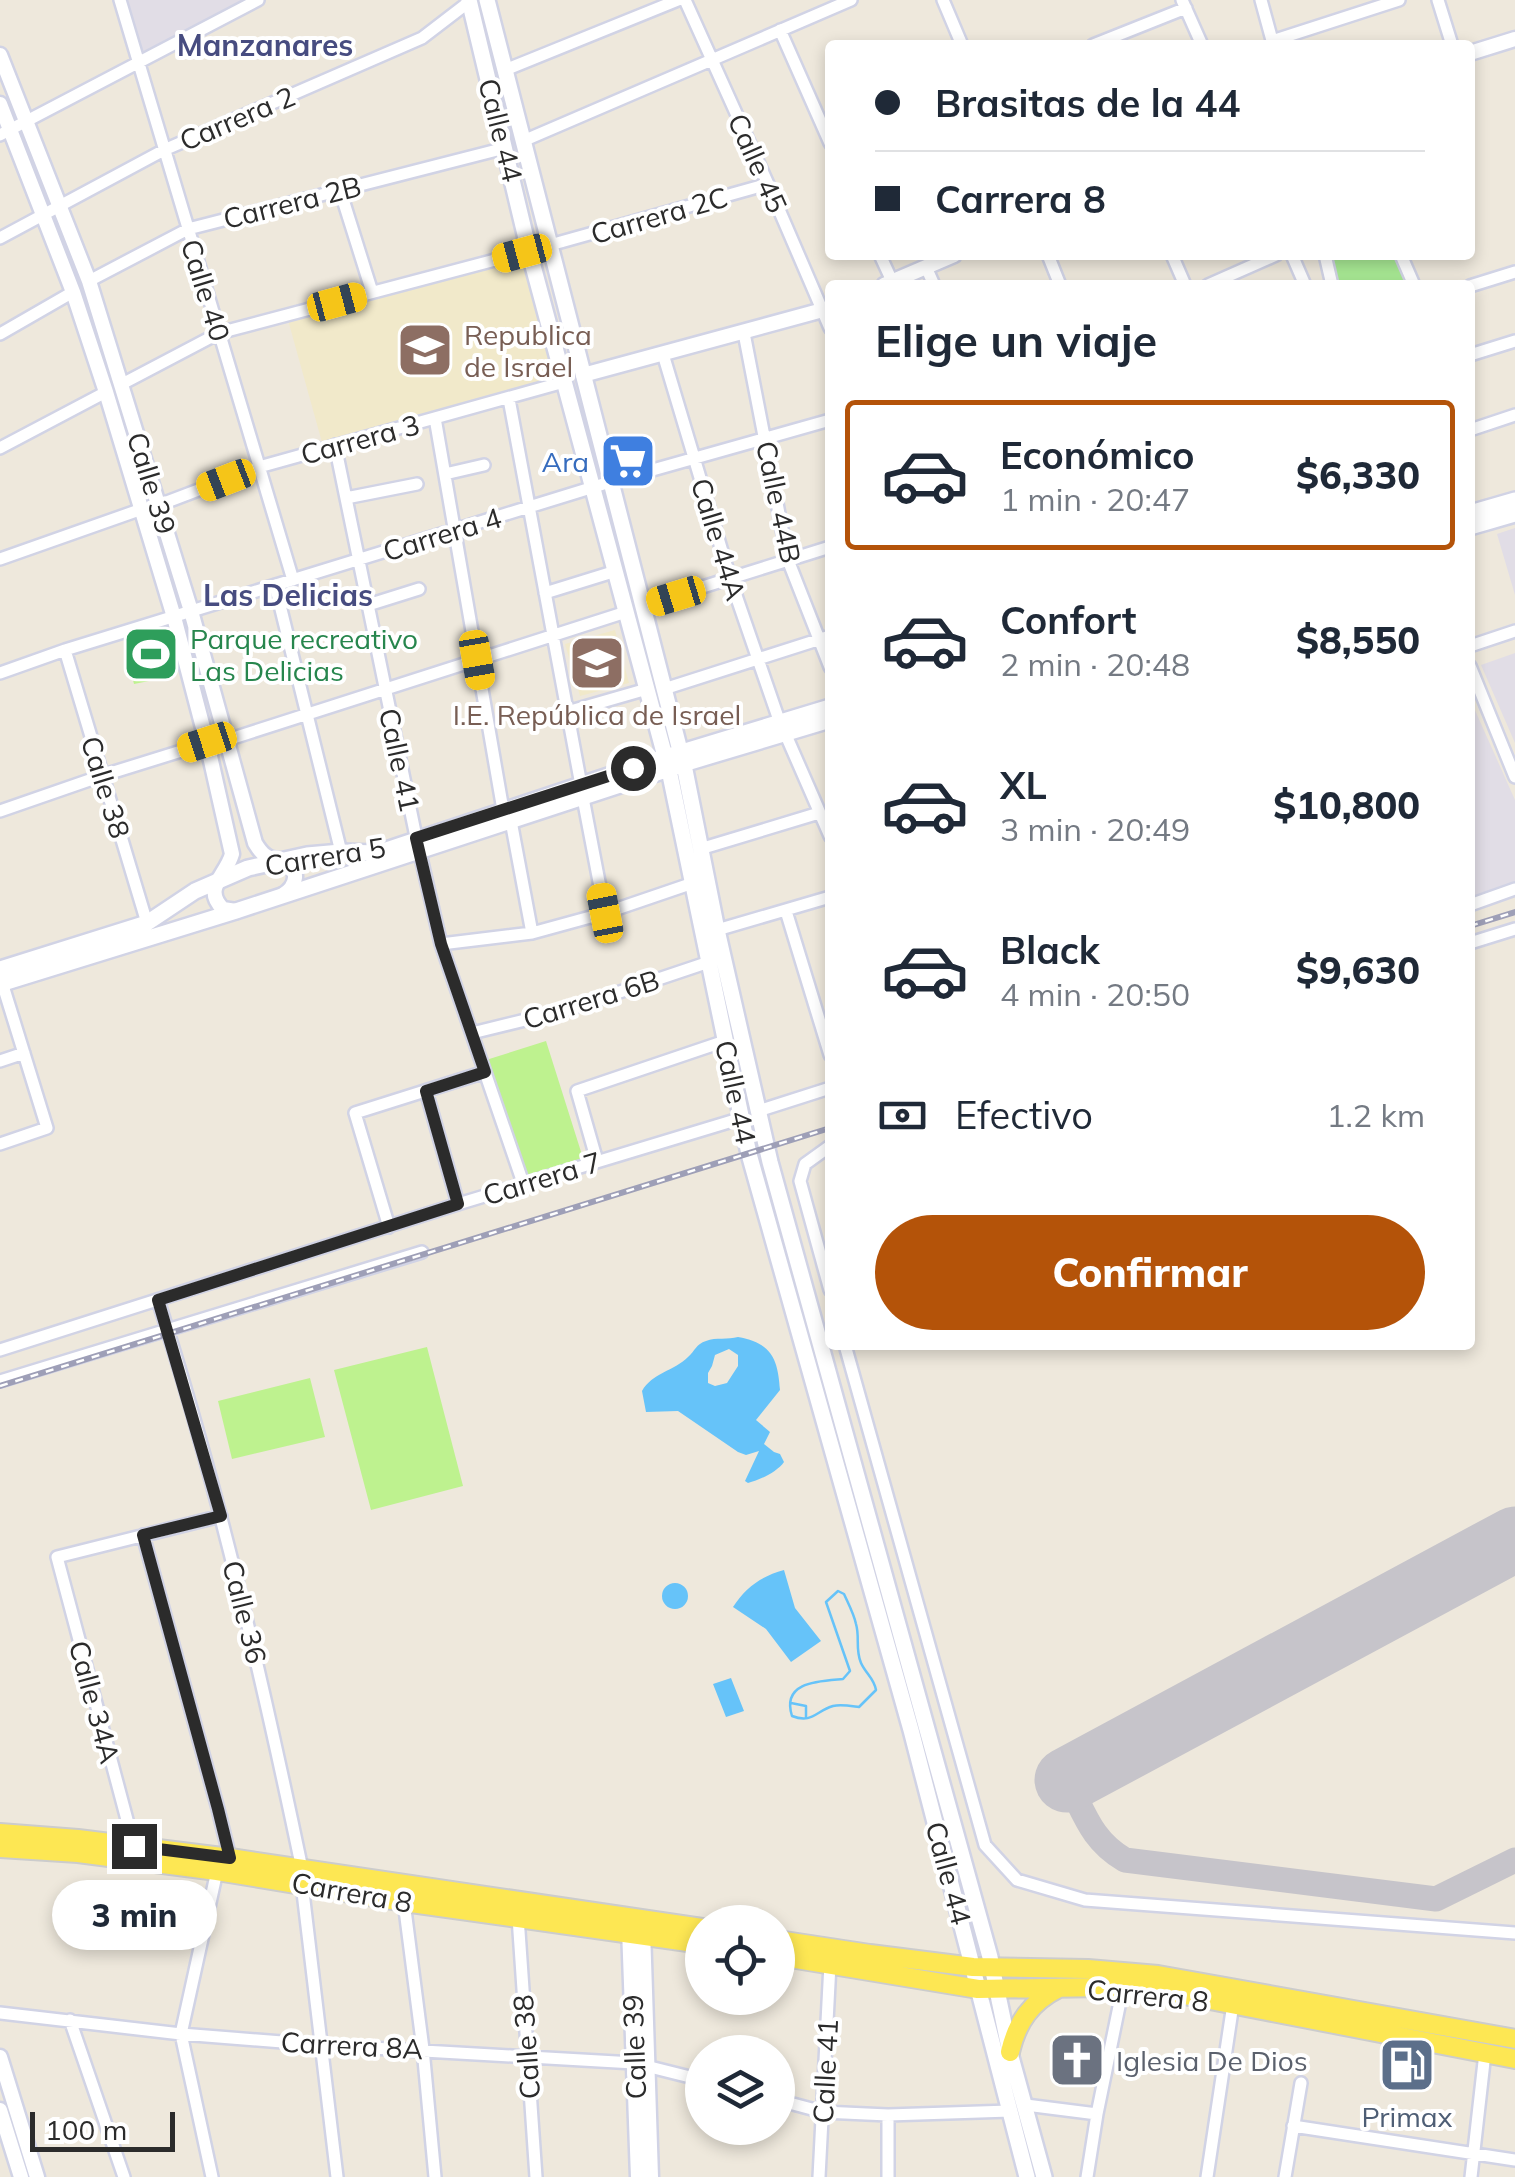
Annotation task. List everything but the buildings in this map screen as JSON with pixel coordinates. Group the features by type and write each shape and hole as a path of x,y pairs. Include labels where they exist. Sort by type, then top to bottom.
{"main road":[{"name":"Calle 44","path":"479,3 505,70 610,482 646,689 674,761 700,849 758,1111 993,1968 1010,2052 1027,2177"},
{"name":"Calle 44","path":"479,3 504,148 564,382 616,571 664,689 692,883 748,1154 931,1802 978,1989 1044,2177"},
{"path":"516,192 535,186"},
{"path":"1475,512 1515,500"},
{"path":"1475,526 1515,514"},
{"name":"Carrera 5","path":"1,978 236,911 418,845 782,728 825,710"},
{"name":"Carrera 5","path":"782,728 825,721"},
{"name":"Carrera 5","path":"1,978 147,924 174,903 218,880 277,860 340,852 376,853 418,845"},
{"name":"Carrera 8","path":"0,1833 134,1846 223,1864 636,1926 685,1939"},
{"name":"Carrera 8","path":"0,1848 223,1864"},
{"name":"Carrera 8","path":"302,1876 404,1902 518,1918 685,1927"},
{"name":"Carrera 8","path":"795,1943 972,1967 1158,1975 1515,2039"},
{"name":"Carrera 8","path":"795,1959 978,1989 1060,1987 1168,1992 1515,2058"},
{"path":"1010,2052 1026,2013 1060,1987"}],"street":[{"name":"Calle 40","path":"120,0 293,580"},
{"path":"5,132 258,0"},
{"path":"505,70 681,0"},
{"name":"Calle 45","path":"681,0 825,308"},
{"path":"524,140 851,0"},
{"path":"943,0 960,40"},
{"path":"1261,0 1271,40"},
{"path":"1281,40 1398,0"},
{"path":"1438,0 1450,40"},
{"name":"Carrera 2","path":"0,238 164,150 422,38 479,3"},
{"path":"1104,40 1184,4 1200,40"},
{"path":"780,30 825,132"},
{"path":"1475,51 1515,39"},
{"name":"Calle 39","path":"0,56 89,281 191,612 254,843 264,856 292,867 295,875 295,884 283,895"},
{"name":"Calle 39","path":"0,104 5,132 74,292 174,617 232,854 228,868 218,880"},
{"name":"Carrera 2B","path":"89,281 188,229 504,148"},
{"name":"Carrera 2C","path":"550,245 768,184"},
{"path":"340,190 372,292"},
{"path":"122,384 219,333 529,251"},
{"path":"895,280 942,260"},
{"path":"1219,280 1265,260"},
{"path":"926,267 932,280"},
{"path":"1475,284 1515,272"},
{"path":"0,334 74,292"},
{"path":"583,375 825,310"},
{"name":"Calle 44B","path":"744,333 788,560 824,638"},
{"path":"1475,353 1515,341"},
{"name":"Calle 44A","path":"663,354 730,578 782,728 825,826"},
{"name":"Carrera 3","path":"158,505 259,467 564,382"},
{"path":"0,448 106,392"},
{"path":"509,399 605,913"},
{"path":"1475,428 1515,415"},
{"path":"435,418 477,660 532,933"},
{"name":"Carrera 4","path":"0,673 610,482 825,421"},
{"name":"Calle 41","path":"335,445 441,944 523,1184"},
{"path":"445,474 484,464"},
{"path":"346,498 417,484"},
{"path":"0,558 142,509"},
{"path":"227,740 825,549"},
{"path":"545,593 616,571"},
{"path":"275,586 340,852"},
{"path":"368,606 419,589"},
{"path":"1475,644 1515,631"},
{"path":"664,689 824,638"},
{"name":"Calle 38","path":"64,650 147,924"},
{"path":"1475,678 1515,777"},
{"path":"567,712 646,689"},
{"path":"0,811 207,742"},
{"path":"700,849 819,813"},
{"path":"218,880 215,900 223,909 236,911"},
{"path":"441,944 532,933 692,883"},
{"path":"1475,903 1515,889"},
{"path":"717,930 825,899"},
{"path":"786,911 825,1039"},
{"path":"1475,942 1515,929"},
{"name":"Carrera 6B","path":"472,1033 566,1010 709,962"},
{"path":"0,1144 47,1128 1,978"},
{"path":"598,1160 577,1091 725,1041"},
{"path":"0,1061 24,1053"},
{"path":"389,1226 355,1113 485,1072"},
{"path":"758,1111 825,1090"},
{"path":"426,1091 458,1204"},
{"name":"Carrera 7","path":"0,1350 742,1118"},
{"path":"825,1150 805,1164 800,1181 825,1272"},
{"path":"0,1382 422,1252"},
{"name":"Calle 36","path":"158,1300 221,1516 256,1656 302,1876 337,2177"},
{"path":"846,1350 984,1845 1016,1880 1085,1900 1515,1933"},
{"path":"212,2177 181,2034 223,1864 218,1809 143,1535 221,1516"},
{"name":"Calle 34A","path":"134,1846 57,1557 143,1535"},
{"path":"404,1902 424,2049 435,2177"},
{"name":"Calle 38","path":"518,1918 536,2177"},
{"name":"Calle 39","path":"636,1926 638,2177"},
{"name":"Calle 41","path":"819,2177 830,1964"},
{"path":"1087,2177 1123,1988"},
{"path":"1207,2177 1233,2004"},
{"name":"Carrera 8A","path":"0,2014 181,2034 640,2064 685,2076"},
{"path":"70,2020 124,2177"},
{"path":"1471,2177 1485,2053"},
{"path":"0,2057 27,2171"},
{"name":"Calle 39","path":"640,2064 651,2177"},
{"path":"1284,2177 1300,2083"},
{"path":"795,2105 823,2112 888,2115 1018,2108 1097,2114"},
{"path":"0,2110 27,2171"},
{"path":"888,2115 888,2177"},
{"path":"1293,2126 1515,2160"}],"shaded area":[{"path":"120,0 258,0 138,63"},
{"name":"Republica de Israel","path":"527,256 561,380 323,446 288,320"},
{"path":"1515,528 1515,595 1497,534"},
{"name":"I.E. República de Israel","path":"615,630 629,683 580,696 565,644"},
{"path":"1515,653 1515,743 1481,665"},
{"path":"1475,710 1515,800 1515,884 1475,896"}],"green space":[{"path":"1326,260 1403,260 1412,280 1331,280"},
{"name":"Parque recreativo Las Delicias","path":"168,631 177,662 147,670 149,681 134,684 124,645"},
{"path":"546,1041 583,1158 523,1177 486,1060"},
{"path":"427,1347 463,1486 371,1510 334,1370"},
{"path":"310,1378 325,1437 232,1459 218,1401"}],"water":[{"path":"738,1337 758,1343 771,1354 780,1390 756,1420 770,1432 764,1444 780,1454 784,1462 768,1475 748,1483 745,1481 759,1451 746,1455 738,1452 678,1411 646,1412 642,1391 703,1342","holes":["729,1349 738,1355 738,1366 727,1383 708,1383 715,1355"]},
{"path":"784,1570 795,1608 821,1641 791,1662 766,1629 733,1607 755,1583"},
{"path":"675,1583 684,1587 688,1596 684,1605 675,1609 666,1605 662,1596 666,1587"},
{"path":"731,1678 744,1711 726,1717 713,1684"}],"waterway":[{"path":"838,1591 844,1594 852,1612 859,1658 876,1690 859,1707 836,1705 809,1718 792,1716 790,1704 797,1689 814,1682 843,1679 850,1671 826,1602 838,1591"},
{"path":"791,1703 806,1706 806,1717"}],"taxiway":[{"path":"1067,1780 1096,1835 1125,1860 1436,1899 1515,1860"}],"runway":[{"path":"1067,1780 1515,1539"}],"railway":[{"path":"1475,924 1515,912"},
{"path":"0,1386 825,1130"}],"place":[{"name":"Republica de Israel","path":"425,350"},
{"name":"Ara","path":"628,461"},
{"name":"Parque recreativo Las Delicias","path":"151,654"},
{"name":"I.E. República de Israel","path":"597,663"},
{"name":"Iglesia De Dios","path":"1077,2060"},
{"name":"Primax","path":"1407,2065"}],"district":[{"name":"Manzanares","path":"265,45"},
{"name":"Las Delicias","path":"288,595"}],"route":[{"path":"134,1846 230,1858 143,1535 221,1516 158,1300 458,1204 426,1091 485,1072 441,944 416,838 633,768"}]}
